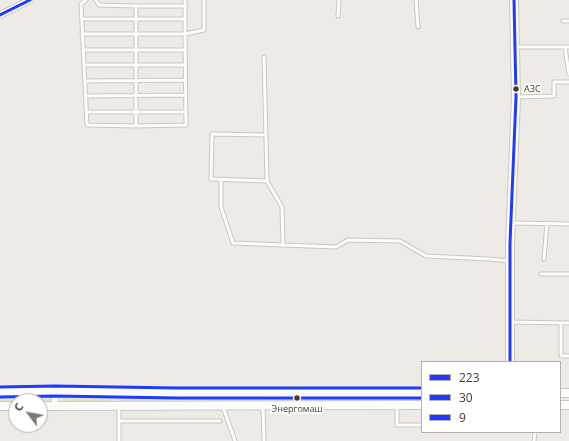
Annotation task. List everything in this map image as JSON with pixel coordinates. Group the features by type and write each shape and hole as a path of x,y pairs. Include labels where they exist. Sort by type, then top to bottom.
{"street":[{"path":"0,15 30,0"},
{"path":"510,361 510,261 516,97 514,0"},
{"path":"55,391 55,406"},
{"path":"0,392 421,393"},
{"path":"177,393 177,406"},
{"path":"48,406 421,405"}],"lane":[{"path":"86,0 81,4 87,125 136,126 186,125 185,0"},
{"path":"96,0 99,5 186,6"},
{"path":"169,0 169,6"},
{"path":"82,34 186,34 204,30 204,0"},
{"path":"338,16 339,0"},
{"path":"416,0 418,27"},
{"path":"136,6 136,126"},
{"path":"82,19 186,19"},
{"path":"563,21 569,21"},
{"path":"515,47 567,47 569,74"},
{"path":"83,50 186,50"},
{"path":"264,56 267,181 282,207 283,245"},
{"path":"84,65 186,65"},
{"path":"85,81 186,80"},
{"path":"516,97 554,96 554,82 569,82"},
{"path":"85,96 186,96"},
{"path":"86,112 186,112"},
{"path":"266,135 212,134 211,180 267,181"},
{"path":"221,180 221,207 233,243 336,247 348,240 400,241 426,256 510,261"},
{"path":"511,222 569,224"},
{"path":"544,259 547,223"},
{"path":"541,274 569,274"},
{"path":"510,322 569,323"},
{"path":"561,323 561,356 569,356"},
{"path":"397,405 397,425 421,425"},
{"path":"119,406 120,441"},
{"path":"222,406 235,441"},
{"path":"263,406 264,441"},
{"path":"120,421 220,421"}],"green space":[{"path":"0,397 8,397 8,402 0,402"},
{"path":"48,397 51,398 50,401 48,401"},
{"path":"171,397 172,402 120,402 119,398"},
{"path":"263,397 265,398 265,401 183,402 182,398"},
{"path":"62,398 111,398 113,401 63,402"},
{"path":"274,398 421,398 421,403 275,402"}],"transit line":[{"name":"223","path":"0,15 30,0"},
{"name":"223","path":"510,361 510,243 516,97 514,0"},
{"name":"9","path":"0,387 421,388"},
{"name":"30","path":"0,397 421,398"}],"place":[{"name":"АЗС","path":"516,89"},
{"name":"Энергомаш","path":"297,398"}]}
